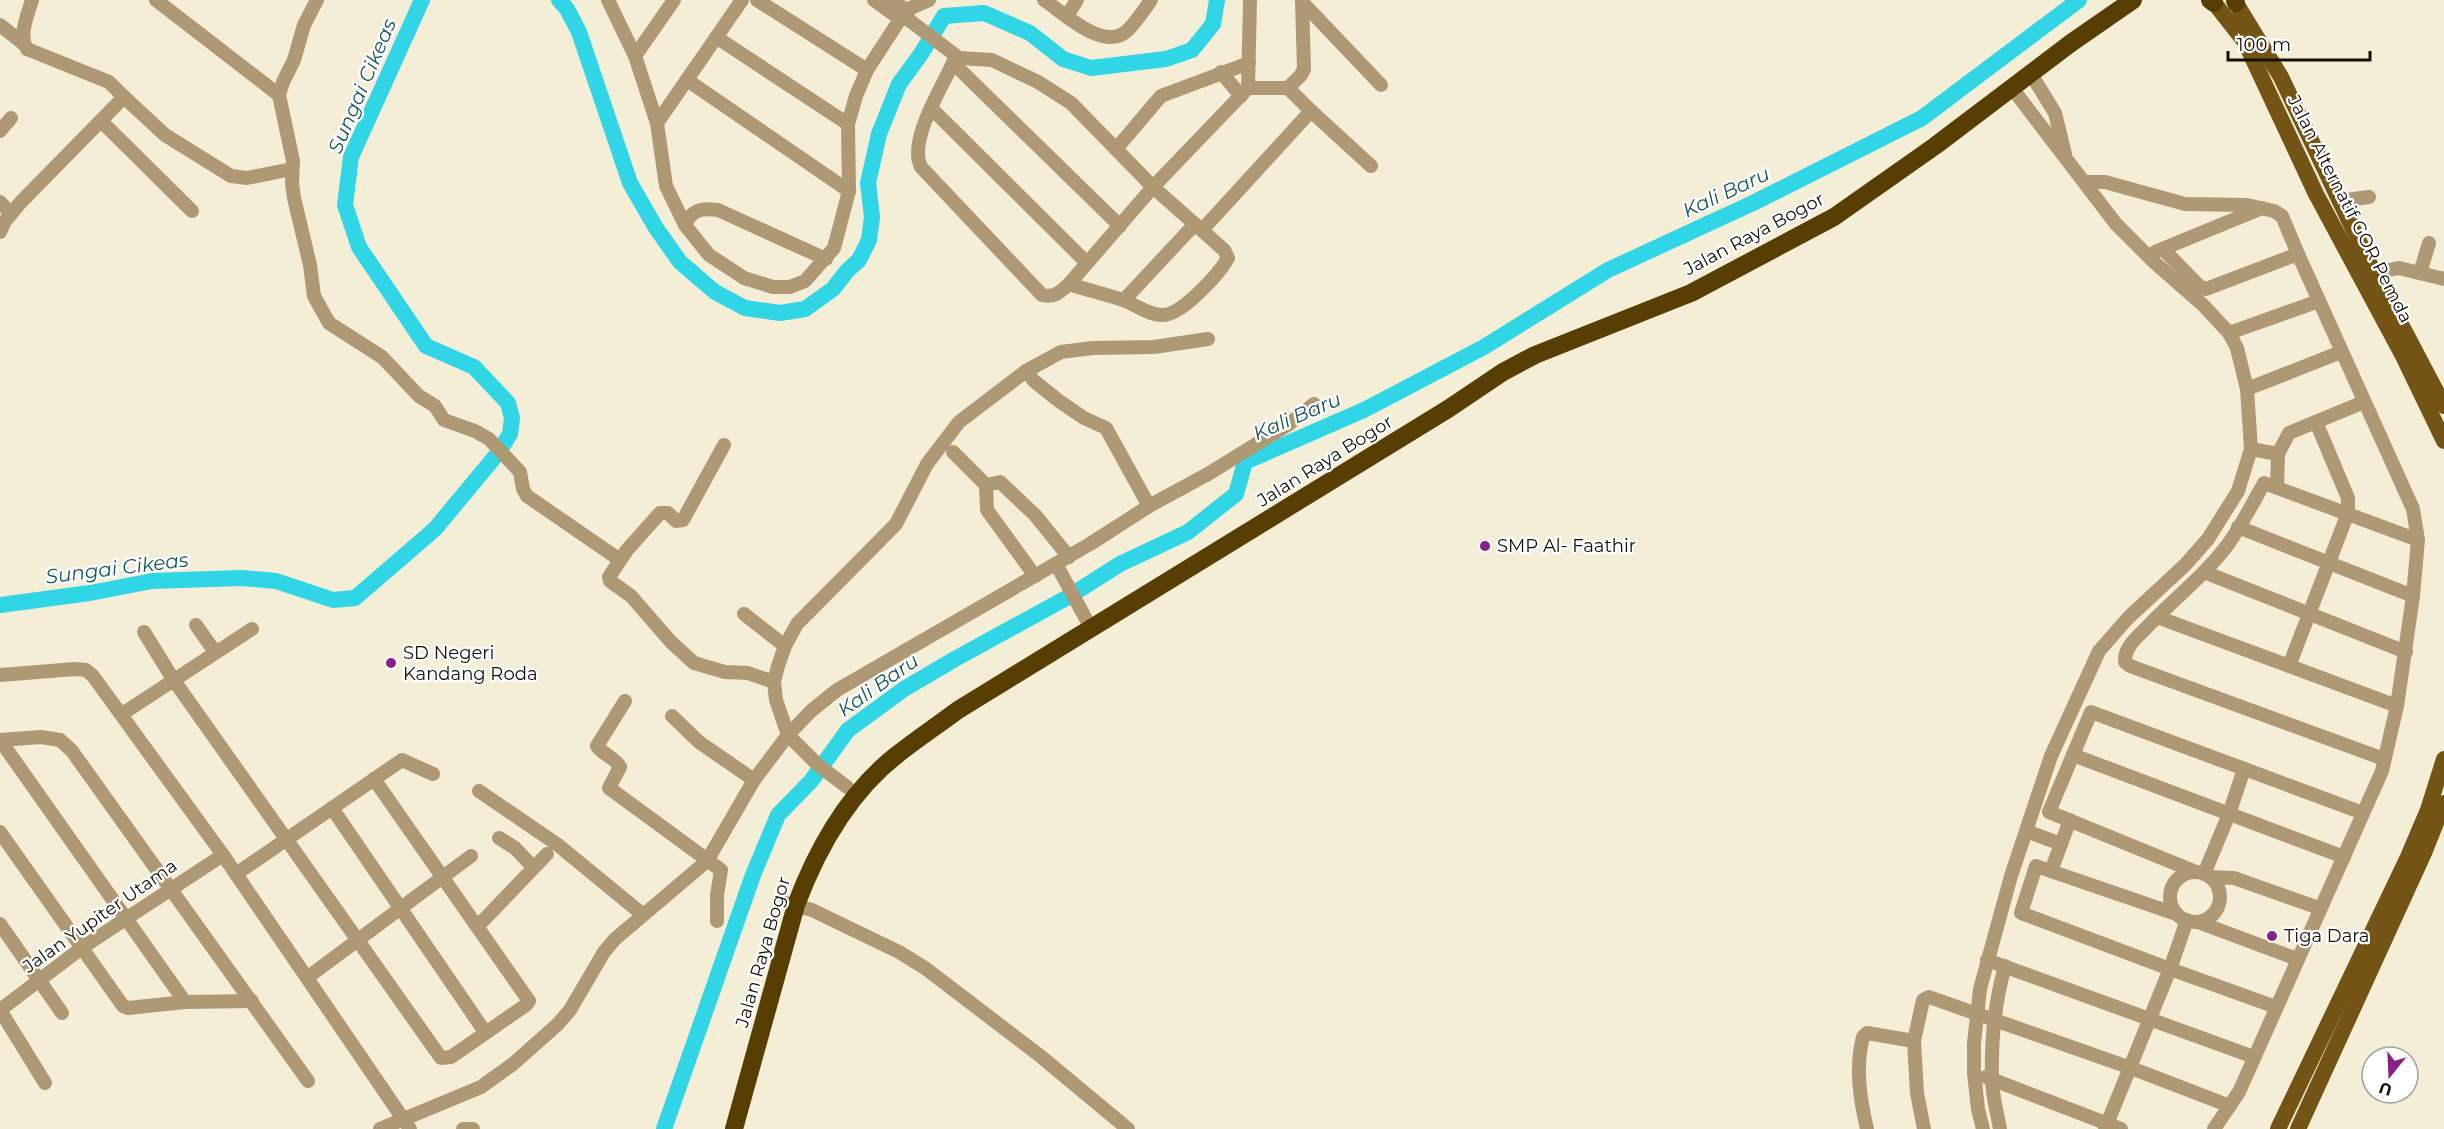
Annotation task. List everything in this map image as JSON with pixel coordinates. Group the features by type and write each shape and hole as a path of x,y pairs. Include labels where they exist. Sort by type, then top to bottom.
{"highway":[{"name":"Jalan Raya Bogor","path":"723,1129 791,904 827,838 853,800 897,754 958,710 1448,409 1503,372 1573,338 1691,293 1834,217 2114,0"},
{"name":"Jalan Raya Bogor","path":"734,1129 791,904 797,870 847,788 887,747 961,696 1438,402 1493,364 1567,327 1686,282 1828,207 1970,113 2012,88 2133,0"}],"main road":[{"name":"Jalan Alternatif GOR Pemda","path":"2212,1 2245,42 2316,194 2403,357 2444,441"},
{"name":"Jalan Alternatif GOR Pemda","path":"2235,1 2281,78 2374,273 2444,406"},
{"path":"2298,1129 2426,817 2444,759"},
{"path":"2278,1129 2424,853 2444,806"}],"street":[{"path":"24,44 24,30 32,0"},
{"path":"156,0 279,95"},
{"path":"317,0 303,25 294,60 279,95 291,146 294,198 309,257 314,296 322,314 329,322 382,357 419,396 435,406 444,420 475,431 489,439 520,472 523,489 527,496 620,560"},
{"path":"608,0 635,56 657,123 666,186 685,225 709,255 757,283 773,287 790,287 805,280 834,249 849,191 848,124 855,96 867,70 905,16 928,0"},
{"path":"635,56 674,0"},
{"path":"657,123 742,0"},
{"path":"757,0 867,70"},
{"path":"874,0 905,16 954,57 1120,226"},
{"path":"892,0 905,16"},
{"path":"1044,0 1087,32 1112,37 1127,32 1151,0"},
{"path":"1067,16 1077,0"},
{"path":"954,57 931,108 917,146 916,158 921,167 1042,295 1050,297 1069,284 1153,187 1244,92 1249,63 1250,0"},
{"path":"1221,72 1244,92 1288,88 1304,69 1302,1"},
{"path":"1302,1 1381,86"},
{"path":"0,25 38,55 109,82 165,135 231,176 247,178 292,169"},
{"path":"716,38 848,124"},
{"path":"954,57 992,60 1038,82 1071,103 1153,187 1224,250 1228,258 1196,295 1172,314 1162,315 1124,300 1069,284"},
{"path":"1116,149 1161,96 1249,63"},
{"path":"2031,74 2058,121 2066,159"},
{"path":"687,80 849,191"},
{"path":"1288,88 1371,166"},
{"path":"1983,1129 1974,1073 1976,1013 1987,960 2051,756 2099,651 2128,618 2186,565 2208,539 2238,491 2251,449 2247,389 2237,348 2229,333 2203,305 2116,224 2012,88"},
{"path":"0,232 4,221 61,159 124,97"},
{"path":"931,108 1087,263"},
{"path":"1124,300 1311,111"},
{"path":"0,131 11,118"},
{"path":"101,121 192,211"},
{"path":"2084,182 2105,182 2185,204 2247,205 2274,211 2282,216 2413,509 2418,540 2406,652 2397,706 2376,789 2319,908 2254,1057 2230,1106 2214,1129"},
{"path":"2339,201 2369,197"},
{"path":"0,202 11,214"},
{"path":"2146,254 2164,250 2262,208"},
{"path":"685,225 689,216 694,212 708,209 718,210 826,259"},
{"path":"2420,273 2429,243"},
{"path":"2164,250 2199,286 2206,289 2298,255"},
{"path":"2374,273 2399,268 2444,279"},
{"path":"2229,333 2319,301"},
{"path":"847,788 823,769 788,735 776,700 774,682 785,646 797,624 896,524 927,464 959,422 1026,371 1045,359 1070,350 1154,347 1208,339"},
{"path":"2247,389 2341,352"},
{"path":"1026,371 1034,381 1059,401 1084,418 1106,428 1149,506"},
{"path":"2277,488 2278,454 2289,433 2364,402"},
{"path":"380,1129 407,1125 481,1087 513,1064 558,1024 570,1010 604,952 642,914 707,861 754,780 788,735 811,711 837,690 1069,557 1149,506 1208,474 1289,424 1314,405"},
{"path":"2289,666 2348,513 2348,498 2316,422"},
{"path":"724,445 683,520 676,521 668,513 660,513 620,560 609,577 610,581 631,597 671,642 694,663 725,672 748,673 774,682"},
{"path":"2251,449 2278,454"},
{"path":"953,452 986,485 987,510 1035,576"},
{"path":"986,485 1000,482 1015,495 1069,557"},
{"path":"2384,759 2130,666 2125,657 2128,646 2204,572 2230,542 2264,483 2418,540"},
{"path":"2238,527 2413,596"},
{"path":"1056,564 1086,619"},
{"path":"2204,572 2406,652"},
{"path":"744,614 785,646"},
{"path":"2157,617 2397,706"},
{"path":"196,625 215,652"},
{"path":"122,714 252,629"},
{"path":"144,632 173,679 441,1058 451,1057 526,1005 529,1000 374,779"},
{"path":"0,675 86,670 93,675 223,855 407,1125"},
{"path":"625,701 597,746 599,750 617,761 620,767 609,788 722,871 717,895 717,921"},
{"path":"2319,908 2234,878 2203,874 2184,874 2175,881 2170,892 2171,904 2187,919 2209,917 2217,909 2220,898 2217,886 2203,874 2049,812 2091,712 2363,813"},
{"path":"672,716 699,742 754,780"},
{"path":"0,740 41,737 60,740 72,751 308,1081"},
{"path":"0,740 124,919 185,1002"},
{"path":"2073,755 2344,857"},
{"path":"236,874 402,760 433,774"},
{"path":"2203,874 2229,814 2244,769"},
{"path":"479,791 558,845 642,914"},
{"path":"332,808 485,1032"},
{"path":"2051,871 2070,820"},
{"path":"2026,831 2061,844"},
{"path":"0,832 123,1006 128,1008 185,1002 252,1001"},
{"path":"499,838 514,848 533,867"},
{"path":"478,926 547,854"},
{"name":"Jalan Yupiter Utama","path":"0,1010 83,947 223,855"},
{"path":"308,977 471,856"},
{"path":"2276,1007 2021,913 2036,866 2297,958"},
{"path":"791,904 812,910 899,952 925,968 1039,1056 1128,1129"},
{"path":"2106,1126 2170,969 2187,919"},
{"path":"0,924 62,1013"},
{"path":"1987,960 2254,1057"},
{"path":"2000,1129 1992,1080 1994,1020 2005,966"},
{"path":"1924,1129 1917,1093 1914,1041 1923,1000 1926,998 1976,1013 2131,1068 2230,1106"},
{"path":"0,1010 45,1083"},
{"path":"1860,1129 1859,1059 1864,1035 1914,1041"},
{"path":"1974,1073 2106,1126 2121,1129"},
{"path":"1861,1105 1867,1129"},
{"path":"463,1129 473,1129"}],"waterway":[{"name":"Sungai Cikeas","path":"0,605 90,593 152,581 242,578 276,581 333,600 355,598 435,529 498,453 510,434 512,418 508,403 474,367 426,346 359,247 345,205 351,157 422,0"},
{"name":"Sungai Cikeas","path":"559,0 567,9 579,32 630,183 656,228 680,262 715,292 745,308 780,313 805,309 833,289 859,260 869,240 872,217 868,183 879,134 899,84 944,16 984,13 1030,33 1063,59 1091,68 1166,59 1192,50 1213,24 1217,0"},
{"name":"Kali Baru","path":"664,1129 753,875 778,815 811,781 848,730 904,689 955,659 1068,597 1120,564 1188,532 1236,494 1245,462 1364,410 1484,347 1608,270 1753,203 1922,118 2079,0"}],"place":[{"name":"SMP Al- Faathir","path":"1485,546"},
{"name":"SD Negeri Kandang Roda","path":"391,663"},
{"name":"Tiga Dara","path":"2272,936"}]}
